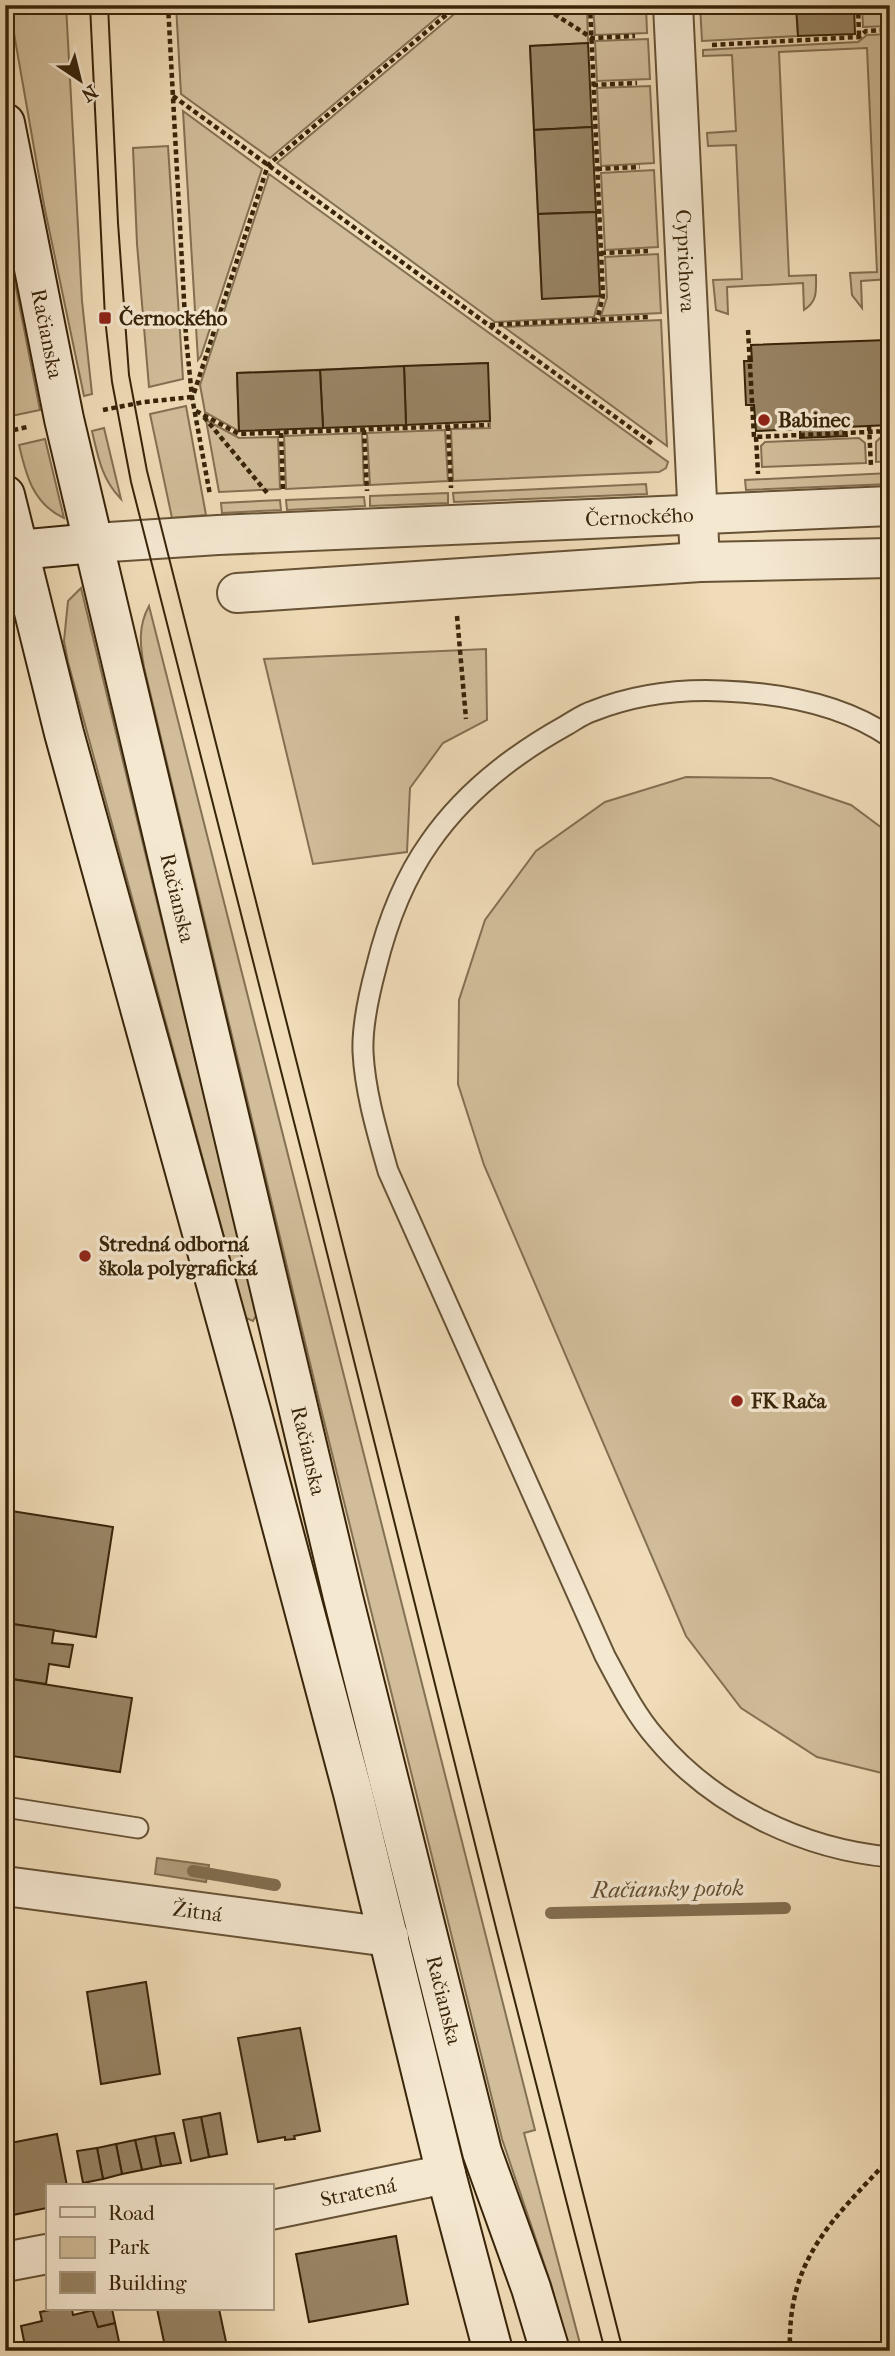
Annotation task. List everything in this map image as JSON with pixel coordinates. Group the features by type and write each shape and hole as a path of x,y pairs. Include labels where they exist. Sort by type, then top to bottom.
{"main road":[{"name":"Cyprichova","path":"673,5 701,562"},
{"name":"Račianska","path":"5,123 64,419 343,1597 482,2152 531,2288 550,2351"},
{"name":"Račianska","path":"5,495 11,550 262,1453 389,1937 446,2174 493,2351"},
{"name":"Černockého","path":"94,543 218,535 890,506"},
{"path":"11,550 94,543"},
{"path":"237,593 701,562 890,558"},
{"name":"Žitná","path":"5,1886 389,1937"},
{"name":"Stratená","path":"273,2210 446,2174"},
{"path":"5,2262 46,2253"}],"lane":[{"path":"890,737 839,711 797,699 754,692 706,690 651,695 592,711 541,740 478,786 430,841 410,876 385,933 370,993 363,1051 372,1114 388,1171 605,1656 627,1696 655,1738 679,1763 710,1789 752,1816 797,1836 860,1855 890,1857"},
{"path":"5,1807 138,1829"}],"path":[{"path":"168,5 186,337 192,397 211,498"},
{"path":"192,397 268,165 458,5"},
{"path":"540,5 592,38 640,36"},
{"path":"590,5 603,296 597,320"},
{"path":"858,5 859,37"},
{"path":"711,45 859,37 866,31 890,30"},
{"path":"593,85 643,83"},
{"path":"173,96 662,450"},
{"path":"597,169 646,167"},
{"path":"601,253 650,251"},
{"path":"489,325 652,317"},
{"path":"748,330 758,474"},
{"path":"195,410 239,435 489,425"},
{"path":"201,414 269,496"},
{"path":"448,426 451,495"},
{"path":"756,437 870,429 890,431"},
{"path":"870,429 871,468"},
{"path":"364,430 367,498"},
{"path":"281,433 284,502"},
{"path":"454,578 466,719"},
{"path":"790,2351 789,2322 796,2286 813,2245 890,2158"}],"green space":[{"path":"9,5 66,5 82,301 92,394 84,396 44,205"},
{"path":"176,5 452,5 270,158 181,94"},
{"path":"465,5 587,5 588,43 530,46 542,298 600,296 594,317 495,322 277,163"},
{"path":"593,5 646,5 647,33 595,35"},
{"path":"700,5 796,5 798,36 702,41"},
{"path":"862,5 890,5 890,26 863,27"},
{"path":"890,34 890,279 861,281 862,308 852,295 850,273 877,272 867,48 779,52 789,276 816,275 815,295 812,303 804,310 803,283 727,287 728,314 716,310 713,280 742,279 736,145 708,146 707,133 736,131 732,55 703,56 703,50 858,42 867,35"},
{"path":"648,39 650,79 597,81 595,41"},
{"path":"650,86 654,163 601,166 597,88"},
{"path":"183,111 262,169 198,360"},
{"path":"168,146 183,379 149,387 137,244 133,148"},
{"path":"654,170 658,247 605,250 601,173"},
{"path":"269,174 668,462 666,468 659,472 453,481 451,429 490,428 487,363 237,373 239,431 205,412 200,385"},
{"path":"5,232 40,410 11,416 5,386"},
{"path":"658,254 661,313 601,316 607,297 605,257"},
{"path":"661,320 667,446 504,327"},
{"path":"186,406 206,515 172,518 150,414"},
{"path":"206,420 239,438 278,437 280,489 219,492"},
{"path":"104,428 121,499 105,476 96,450 92,431"},
{"path":"445,430 448,481 370,485 367,433"},
{"path":"362,433 364,485 286,489 284,436"},
{"path":"890,437 890,461 876,462 876,442 880,438"},
{"path":"859,438 865,443 866,463 762,467 761,446 765,442"},
{"path":"45,439 64,518 45,505 32,488 19,445"},
{"path":"890,473 890,484 746,490 745,480"},
{"path":"646,484 647,494 454,502 453,493"},
{"path":"448,493 448,503 370,506 370,496"},
{"path":"364,497 365,506 287,510 286,500"},
{"path":"280,500 281,510 222,513 221,503"},
{"path":"81,588 257,1314 253,1321 246,1318 68,662 64,641 68,601"},
{"path":"149,606 535,2130 524,2133 582,2351 569,2351 551,2284 502,2139 320,1405 144,667 141,636"},
{"path":"486,649 487,720 443,743 410,788 407,852 313,864 264,659"},
{"name":"FK Rača","path":"686,777 771,778 851,805 890,834 890,1775 817,1757 741,1708 686,1636 484,1165 458,1084 459,1000 485,920 536,851 605,802"}],"shaded area":[{"path":"157,1858 209,1865 206,1882 155,1874"}],"building":[{"path":"796,5 854,5 855,34 798,36"},
{"path":"588,43 592,127 534,130 530,46"},
{"path":"592,127 596,212 538,214 534,130"},
{"path":"596,212 600,296 542,299 538,214"},
{"path":"890,340 890,425 846,427 847,436 800,438 800,429 756,431 754,405 746,405 744,361 752,361 751,345"},
{"path":"488,363 490,421 406,425 404,366"},
{"path":"404,366 406,425 323,428 320,370"},
{"path":"320,370 323,428 239,431 237,373"},
{"path":"5,1510 113,1527 96,1637 12,1624 10,1638 5,1637"},
{"path":"12,1624 54,1630 52,1643 73,1645 69,1667 49,1664 46,1684 5,1678 5,1637 10,1638"},
{"path":"5,1678 132,1698 120,1772 5,1755"},
{"path":"146,1982 160,2074 101,2084 87,1992"},
{"path":"300,2028 320,2131 294,2136 295,2139 285,2140 285,2137 258,2142 238,2038"},
{"path":"220,2113 227,2154 209,2157 201,2117"},
{"path":"201,2117 209,2157 191,2161 183,2120"},
{"path":"174,2133 181,2163 161,2166 155,2136"},
{"path":"57,2134 67,2184 46,2184 46,2208 8,2216 5,2203 5,2144"},
{"path":"155,2136 161,2166 142,2170 135,2140"},
{"path":"135,2140 142,2170 122,2174 116,2144"},
{"path":"116,2144 122,2174 103,2179 97,2148"},
{"path":"97,2148 103,2179 83,2183 77,2151"},
{"path":"396,2236 408,2304 309,2322 296,2254"},
{"path":"72,2310 73,2315 94,2310 98,2327 115,2323 121,2351 26,2351 21,2326 42,2321 40,2312"},
{"path":"92,2310 112,2310 115,2323 98,2327"},
{"path":"157,2310 219,2310 228,2351 166,2351"}],"waterway":[{"name":"Račiansky potok","path":"193,1871 275,1885"},
{"name":"Račiansky potok","path":"551,1913 785,1908"}],"tram line":[{"path":"90,5 105,318 112,382 131,482 605,2351"},
{"path":"108,5 118,223 129,375 147,471 623,2351"}],"place":[{"name":"Černockého","path":"105,318"},
{"name":"Babinec","path":"764,420"},
{"name":"Stredná odborná škola polygrafická","path":"85,1256"},
{"name":"FK Rača","path":"737,1401"}]}
